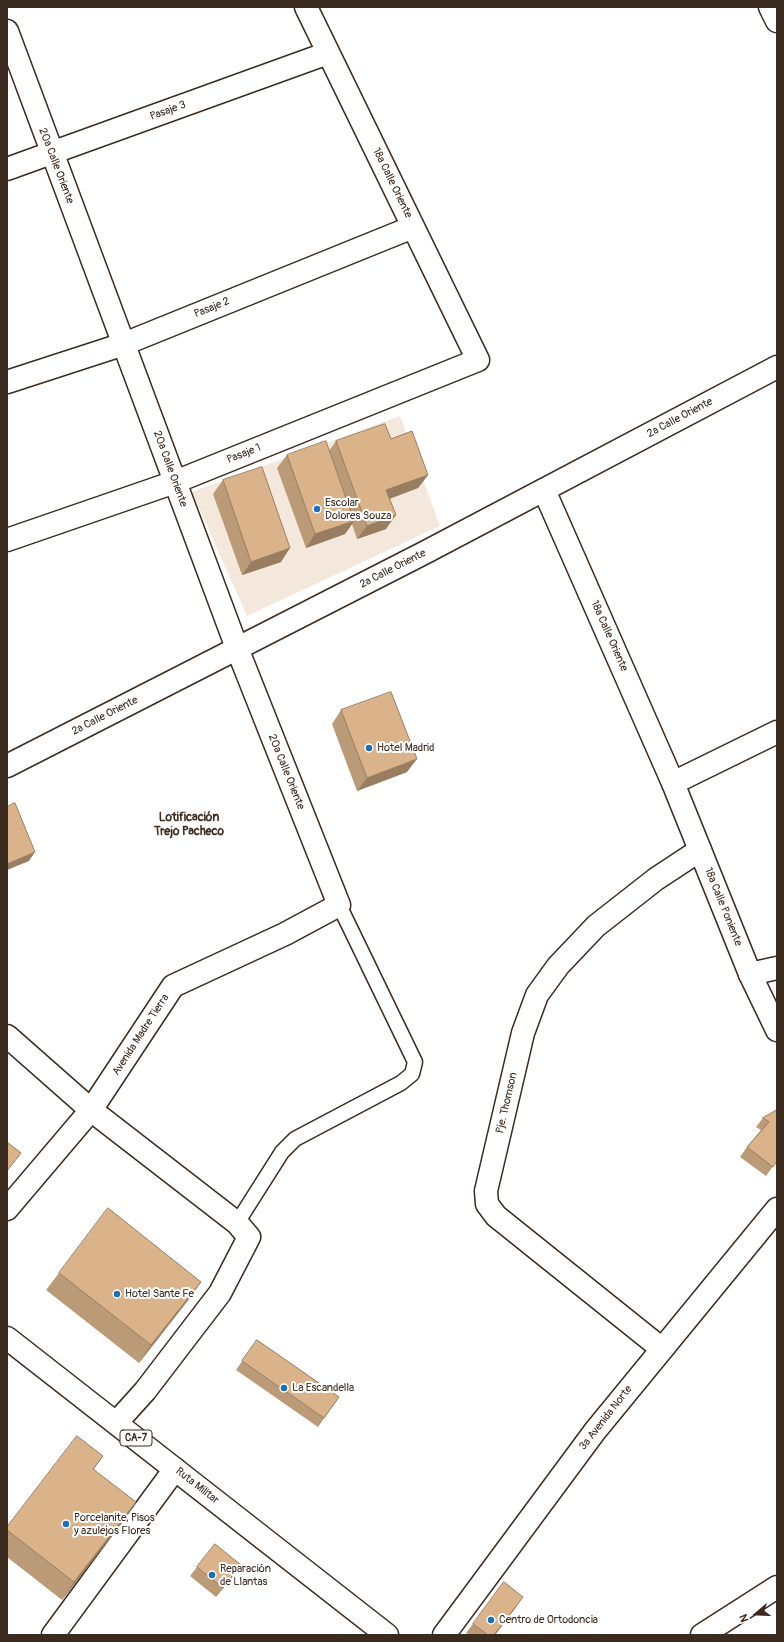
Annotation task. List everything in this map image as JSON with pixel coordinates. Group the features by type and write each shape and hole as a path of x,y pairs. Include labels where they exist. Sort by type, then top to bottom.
{"street":[{"name":"18a Calle Oriente","path":"306,7 478,360"},
{"path":"770,7 777,21"},
{"name":"20a Calle Oriente","path":"7,31 238,648 339,905"},
{"name":"Pasaje 3","path":"7,170 328,52"},
{"name":"Pasaje 2","path":"7,382 124,344 413,227"},
{"name":"Pasaje 1","path":"7,540 175,482 478,360"},
{"name":"2a Calle Oriente","path":"7,766 424,553 777,367"},
{"name":"18a Calle Oriente","path":"544,490 673,783"},
{"path":"673,783 777,732"},
{"name":"18a Calle Poniente","path":"673,783 750,974 777,1030"},
{"name":"Pje. Thomson","path":"662,1349 496,1216 487,1204 486,1191 523,1033 537,995 558,966 596,926 656,879 700,850"},
{"name":"Avenida Madre Tierra","path":"7,1209 91,1110 173,986 285,934 339,905"},
{"path":"750,974 777,968"},
{"path":"7,1036 91,1110 237,1223 249,1237 220,1293 117,1422"},
{"name":"3a Avenida Norte","path":"444,1635 595,1432 777,1209"},
{"name":"Ruta Militar","path":"7,1338 117,1422 387,1635"},
{"path":"53,1635 175,1469"},
{"path":"702,1635 777,1587"}],"lane":[{"path":"237,1223 282,1152 295,1139 402,1083 412,1074 415,1062 339,905"}],"shaded area":[{"name":"Escolar Dolores Souza","path":"400,416 440,526 247,616 192,492"}],"building":[{"path":"385,424 391,439 412,431 428,475 386,490 396,515 367,526 336,441"},
{"path":"326,441 354,521 315,534 287,455"},
{"path":"262,467 290,548 251,562 223,480"},
{"name":"Hotel Madrid","path":"391,692 417,759 367,778 341,710"},
{"path":"15,803 35,852 7,864 7,807"},
{"path":"777,1110 777,1161 773,1167 747,1147 769,1122 763,1118"},
{"path":"7,1142 21,1153 7,1171"},
{"name":"Hotel Sante Fe","path":"108,1208 201,1282 151,1345 59,1273"},
{"path":"257,1340 339,1397 324,1418 242,1361"},
{"name":"Porcelanite, Pisos y azulejos Flores","path":"77,1436 103,1456 93,1469 136,1502 74,1582 7,1530 7,1527"},
{"path":"215,1544 241,1565 223,1588 197,1567"},
{"name":"Centro de Ortodoncia","path":"504,1582 523,1597 494,1635 488,1635 473,1624"}],"place":[{"name":"Escolar Dolores Souza","path":"317,509"},
{"name":"Hotel Madrid","path":"369,748"},
{"name":"Hotel Sante Fe","path":"117,1294"},
{"name":"La Escandella","path":"284,1388"},
{"name":"Porcelanite, Pisos y azulejos Flores","path":"66,1524"},
{"name":"Reparación de Llantas","path":"212,1575"},
{"name":"Centro de Ortodoncia","path":"491,1620"}],"district":[{"name":"Lotificación Trejo Pacheco","path":"189,825"}]}
